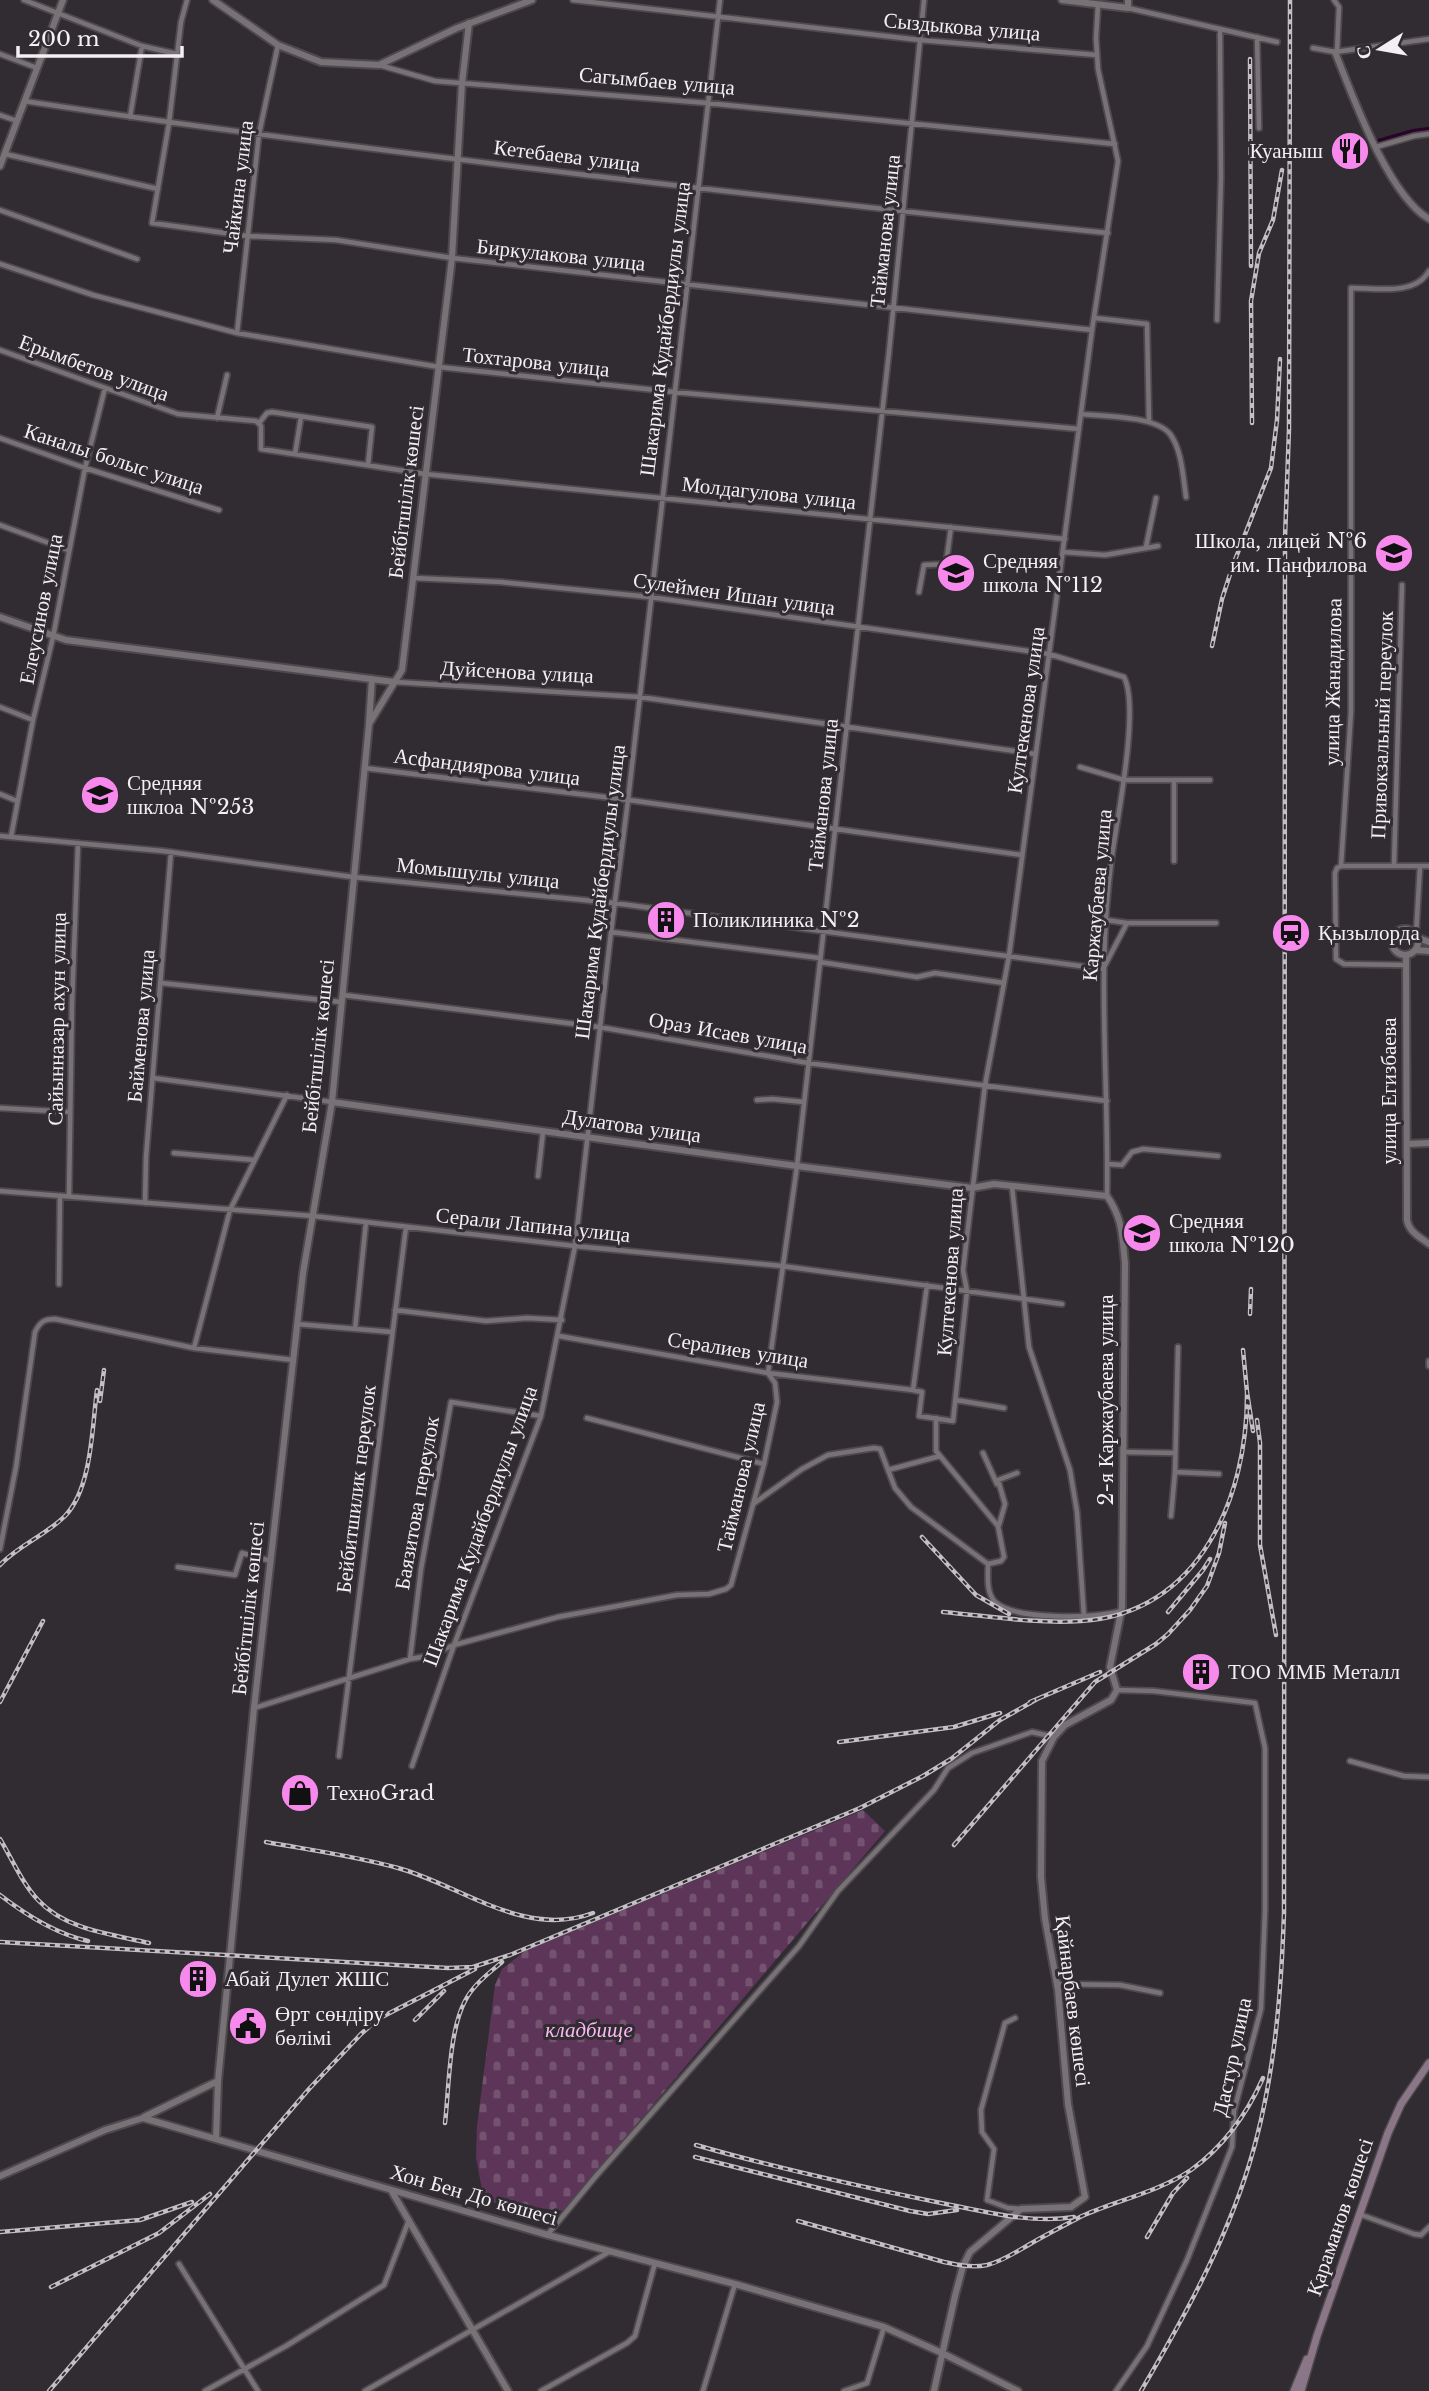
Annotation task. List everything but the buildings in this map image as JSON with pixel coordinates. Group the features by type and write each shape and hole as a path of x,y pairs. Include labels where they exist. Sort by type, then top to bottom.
{"main road":[{"name":"Қараманов көшесі","path":"1301,2391 1317,2336 1392,2123 1401,2104 1429,2063"},
{"path":"1294,2391 1317,2336"}],"street":[{"path":"24,0 142,46 177,54"},
{"path":"0,166 63,0"},
{"path":"5,154 158,188 181,22 187,0"},
{"name":"Сагымбаев улица","path":"213,0 278,46 321,62 379,65 435,81 708,103 1115,144"},
{"path":"379,65 469,23 532,0"},
{"name":"Сыздыкова улица","path":"573,0 920,40 1097,55"},
{"name":"Шакарима Кудайбердиулы улица","path":"412,1766 454,1645 541,1416 575,1246 720,0"},
{"name":"Тайманова улица","path":"454,1645 558,1616 677,1595 709,1594 731,1585 764,1464 777,1402 775,1383 768,1373 797,1167 925,0"},
{"path":"1062,0 1128,8 1277,42"},
{"path":"1128,0 1128,8"},
{"path":"1334,0 1339,7 1336,52 1359,111 1405,198 1429,219"},
{"name":"Култекенова улица","path":"936,1418 953,1420 956,1400 967,1291 963,1270 971,1188 985,1085 1009,956 1092,330 1118,161 1097,55 1098,5"},
{"name":"Бейбітшілік көшесі","path":"216,2139 218,2081 254,1709 303,1273 332,1102 369,724 402,670 452,258 462,83 469,23"},
{"path":"1217,320 1221,177 1220,29"},
{"path":"1257,37 1259,128"},
{"path":"1314,48 1336,52 1429,39"},
{"path":"130,117 142,46"},
{"name":"Чайкина улица","path":"237,333 258,134 278,46"},
{"path":"0,54 37,68"},
{"name":"Кетебаева улица","path":"24,101 169,123 458,159 903,213 1108,233"},
{"path":"0,115 17,121"},
{"path":"1376,146 1414,135 1429,134"},
{"name":"Биркулакова улица","path":"158,188 152,223 247,236 335,240 452,258 1092,330"},
{"path":"0,210 137,259"},
{"name":"Тохтарова улица","path":"0,264 93,295 237,333 439,368 1079,429"},
{"name":"улица Жанадилова","path":"1405,965 1344,964 1336,960 1335,873 1341,866 1350,712 1352,288 1406,288 1423,280 1429,271"},
{"path":"1095,318 1147,324 1149,422"},
{"name":"Ерымбетов улица","path":"0,351 178,414 259,423"},
{"path":"217,418 226,375"},
{"name":"Елеусинов улица","path":"11,837 85,468 105,388"},
{"path":"259,423 267,412 372,427 368,465"},
{"path":"1081,414 1149,422 1162,427 1171,435 1178,452 1186,497"},
{"path":"295,454 301,417"},
{"name":"Молдагулова улица","path":"259,423 261,449 425,474 1065,539"},
{"name":"Каналы болыс улица","path":"0,438 219,510"},
{"path":"1146,547 1156,498"},
{"path":"0,526 69,550"},
{"path":"919,592 924,565 946,565 951,527"},
{"path":"1063,552 1105,555 1158,546"},
{"name":"Сулеймен Ишан улица","path":"413,578 501,582 651,597 1048,654"},
{"name":"Привокзальный переулок","path":"1394,866 1402,585"},
{"name":"Дуйсенова улица","path":"0,617 53,637 394,682 640,697 1035,754"},
{"name":"Каржаубаева улица","path":"1048,654 1124,677 1126,682 1129,712 1124,780 1112,857 1103,970 1108,1196"},
{"path":"369,724 372,679"},
{"path":"0,707 33,720"},
{"path":"1080,767 1124,780 1210,780"},
{"name":"Асфандиярова улица","path":"364,768 628,800 1022,855"},
{"path":"1174,782 1174,861"},
{"path":"0,793 18,801"},
{"name":"Момышулы улица","path":"0,836 172,852 353,877 614,902 1103,970"},
{"name":"Сайынназар ахун улица","path":"69,1196 78,843"},
{"name":"Байменова улица","path":"145,1203 172,852"},
{"path":"1341,866 1429,866"},
{"path":"1415,950 1420,866"},
{"path":"1106,920 1126,923 1216,923"},
{"path":"1103,970 1126,923"},
{"path":"1429,942 1408,929 1399,930 1393,938 1394,948 1401,954 1406,955 1415,950 1429,951"},
{"path":"611,932 820,960 917,977 935,973 1004,983"},
{"name":"улица Егизбаева","path":"1406,955 1408,1227 1429,1244"},
{"name":"Ораз Исаев улица","path":"161,983 342,999 599,1027 808,1063 1107,1101"},
{"name":"Дулатова улица","path":"153,1078 797,1167 971,1188 994,1184 1108,1196"},
{"path":"194,1348 230,1210 287,1095"},
{"path":"757,1100 804,1102"},
{"path":"0,1108 70,1112"},
{"path":"538,1176 543,1132"},
{"path":"1406,1144 1429,1143"},
{"path":"1108,1164 1122,1166 1132,1152 1143,1149 1218,1156"},
{"path":"174,1153 254,1160"},
{"path":"1012,1186 1029,1347 1070,1470 1079,1535 1084,1617"},
{"name":"Серали Лапина улица","path":"0,1191 313,1216 782,1266 1062,1304"},
{"path":"59,1284 60,1196"},
{"name":"2-я Каржаубаева улица","path":"1108,1196 1122,1223 1125,1263 1122,1609"},
{"path":"355,1329 366,1222"},
{"name":"Бейбитшилик переулок","path":"339,1756 406,1227"},
{"path":"927,1285 913,1390 922,1392 919,1416 936,1418 935,1445 940,1456 998,1526"},
{"path":"395,1310 486,1321 527,1318 562,1320"},
{"path":"0,1549 16,1467 35,1332 39,1324 55,1319 194,1348 293,1360"},
{"path":"297,1324 392,1332"},
{"name":"Сералиев улица","path":"559,1336 768,1373 913,1390"},
{"path":"1171,1516 1175,1472 1178,1347"},
{"path":"956,1400 1004,1408"},
{"name":"Баязитова переулок","path":"410,1659 421,1570 450,1402 541,1416"},
{"path":"587,1418 764,1464"},
{"path":"548,2235 596,2176 799,1946 838,1891 934,1790 948,1768 972,1753 1032,1732 1054,1737 1065,1725 1111,1700 1117,1690 1110,1667 1122,1609 1095,1617 1084,1617 1030,1613 1006,1608 996,1602 991,1595 988,1564 911,1507 895,1488 880,1449 828,1455 802,1469 753,1504"},
{"path":"1123,1452 1175,1452"},
{"path":"983,1453 1005,1504 998,1526 1004,1558 988,1564"},
{"path":"888,1470 940,1456"},
{"path":"1175,1472 1219,1474"},
{"path":"998,1485 999,1480 1017,1473"},
{"path":"178,1567 235,1576 242,1553 271,1561"},
{"path":"254,1709 410,1659 428,1656 454,1645"},
{"name":"Дастур улица","path":"1116,2391 1147,2346 1187,2260 1232,2147 1234,2111 1261,2009 1265,1911 1265,1748 1255,1703 1154,1691 1117,1690"},
{"name":"Қайнарбаев көшесі","path":"1021,2209 1071,2207 1085,2197 1068,2104 1056,1984 1041,1877 1042,1761 1054,1737"},
{"path":"1350,1761 1404,1776 1429,1777"},
{"path":"1056,1984 1120,1985 1160,1993"},
{"path":"1016,2018 1005,2023 981,2110 982,2132 995,2150 987,2200 1008,2208 1021,2209"},
{"path":"0,2176 105,2130 144,2118 218,2081"},
{"name":"Хон Бен До көшесі","path":"144,2118 548,2235 735,2284 884,2327 1018,2391"},
{"path":"391,2190 508,2391"},
{"path":"934,2391 965,2259 1021,2209"},
{"path":"1359,2214 1414,2234 1421,2235 1429,2227"},
{"path":"205,2391 286,2346 384,2285 409,2220"},
{"path":"365,2391 609,2252"},
{"path":"541,2391 635,2336 655,2263"},
{"path":"179,2264 258,2391"},
{"path":"703,2391 735,2284"},
{"path":"844,2391 867,2383 884,2327"}],"green space":[{"name":"кладбище","path":"863,1810 885,1831 563,2211 484,2201 476,2157 477,2126 495,1985 502,1969 525,1951"}],"waterway":[{"path":"1378,144 1429,132"}],"railway":[{"path":"1141,2391 1201,2281 1239,2195 1265,2103 1281,1977 1284,1913 1285,538 1289,429 1290,0"},
{"path":"1250,59 1251,266"},
{"path":"1252,423 1251,301 1259,253 1273,220 1282,170"},
{"path":"1212,646 1222,599 1233,565 1271,468 1280,359"},
{"path":"1250,1314 1251,1289"},
{"path":"1243,1350 1247,1392"},
{"path":"100,1401 104,1370"},
{"path":"0,1565 58,1523 74,1504 86,1474 97,1390"},
{"path":"943,1612 1029,1621 1081,1621 1122,1613 1157,1597 1186,1573 1209,1543 1226,1508 1238,1471 1245,1431 1247,1392 1253,1431"},
{"path":"1257,1420 1260,1443 1260,1545 1276,1635"},
{"path":"954,1845 1095,1682 1156,1644 1190,1610 1207,1586 1219,1553 1225,1523"},
{"path":"922,1537 976,1595 1009,1614"},
{"path":"1168,1612 1210,1559"},
{"path":"0,1702 43,1621"},
{"path":"1030,1702 1100,1672"},
{"path":"0,1942 448,1968 473,1967 510,1955 860,1808 951,1759 1000,1720 1039,1698"},
{"path":"839,1742 954,1727 1000,1713"},
{"path":"0,1839 27,1886 49,1910 90,1929 149,1943"},
{"path":"266,1842 398,1868 518,1915 568,1919 593,1913"},
{"path":"0,1895 42,1923 64,1934 88,1941"},
{"path":"445,2123 453,2044 460,2013 472,1990 502,1962"},
{"path":"49,2391 309,2089 361,2034 378,2019 475,1969"},
{"path":"415,2020 444,1991"},
{"path":"798,2221 944,2262 970,2266 993,2263 1082,2216 1152,2190 1191,2170 1214,2151 1233,2129 1263,2078"},
{"path":"696,2145 821,2177 993,2213 1042,2219 1074,2217"},
{"path":"695,2157 910,2211 928,2214 957,2210"},
{"path":"1147,2237 1173,2193 1187,2178"},
{"path":"51,2287 159,2233 210,2194"},
{"path":"0,2232 140,2220 192,2202"}],"place":[{"name":"Куаныш","path":"1350,151"},
{"name":"Школа, лицей №6 им. Панфилова","path":"1394,553"},
{"name":"Средняя школа №112","path":"956,573"},
{"name":"Средняя шклоа №253","path":"100,795"},
{"name":"Поликлиника №2","path":"666,920"},
{"name":"Қызылорда","path":"1291,933"},
{"name":"Средняя школа №120","path":"1142,1233"},
{"name":"ТОО ММБ Металл","path":"1201,1672"},
{"name":"ТехноGrad","path":"300,1793"},
{"name":"Абай Дулет ЖШС","path":"198,1979"},
{"name":"Өрт сөндіру бөлімі","path":"248,2026"}]}
